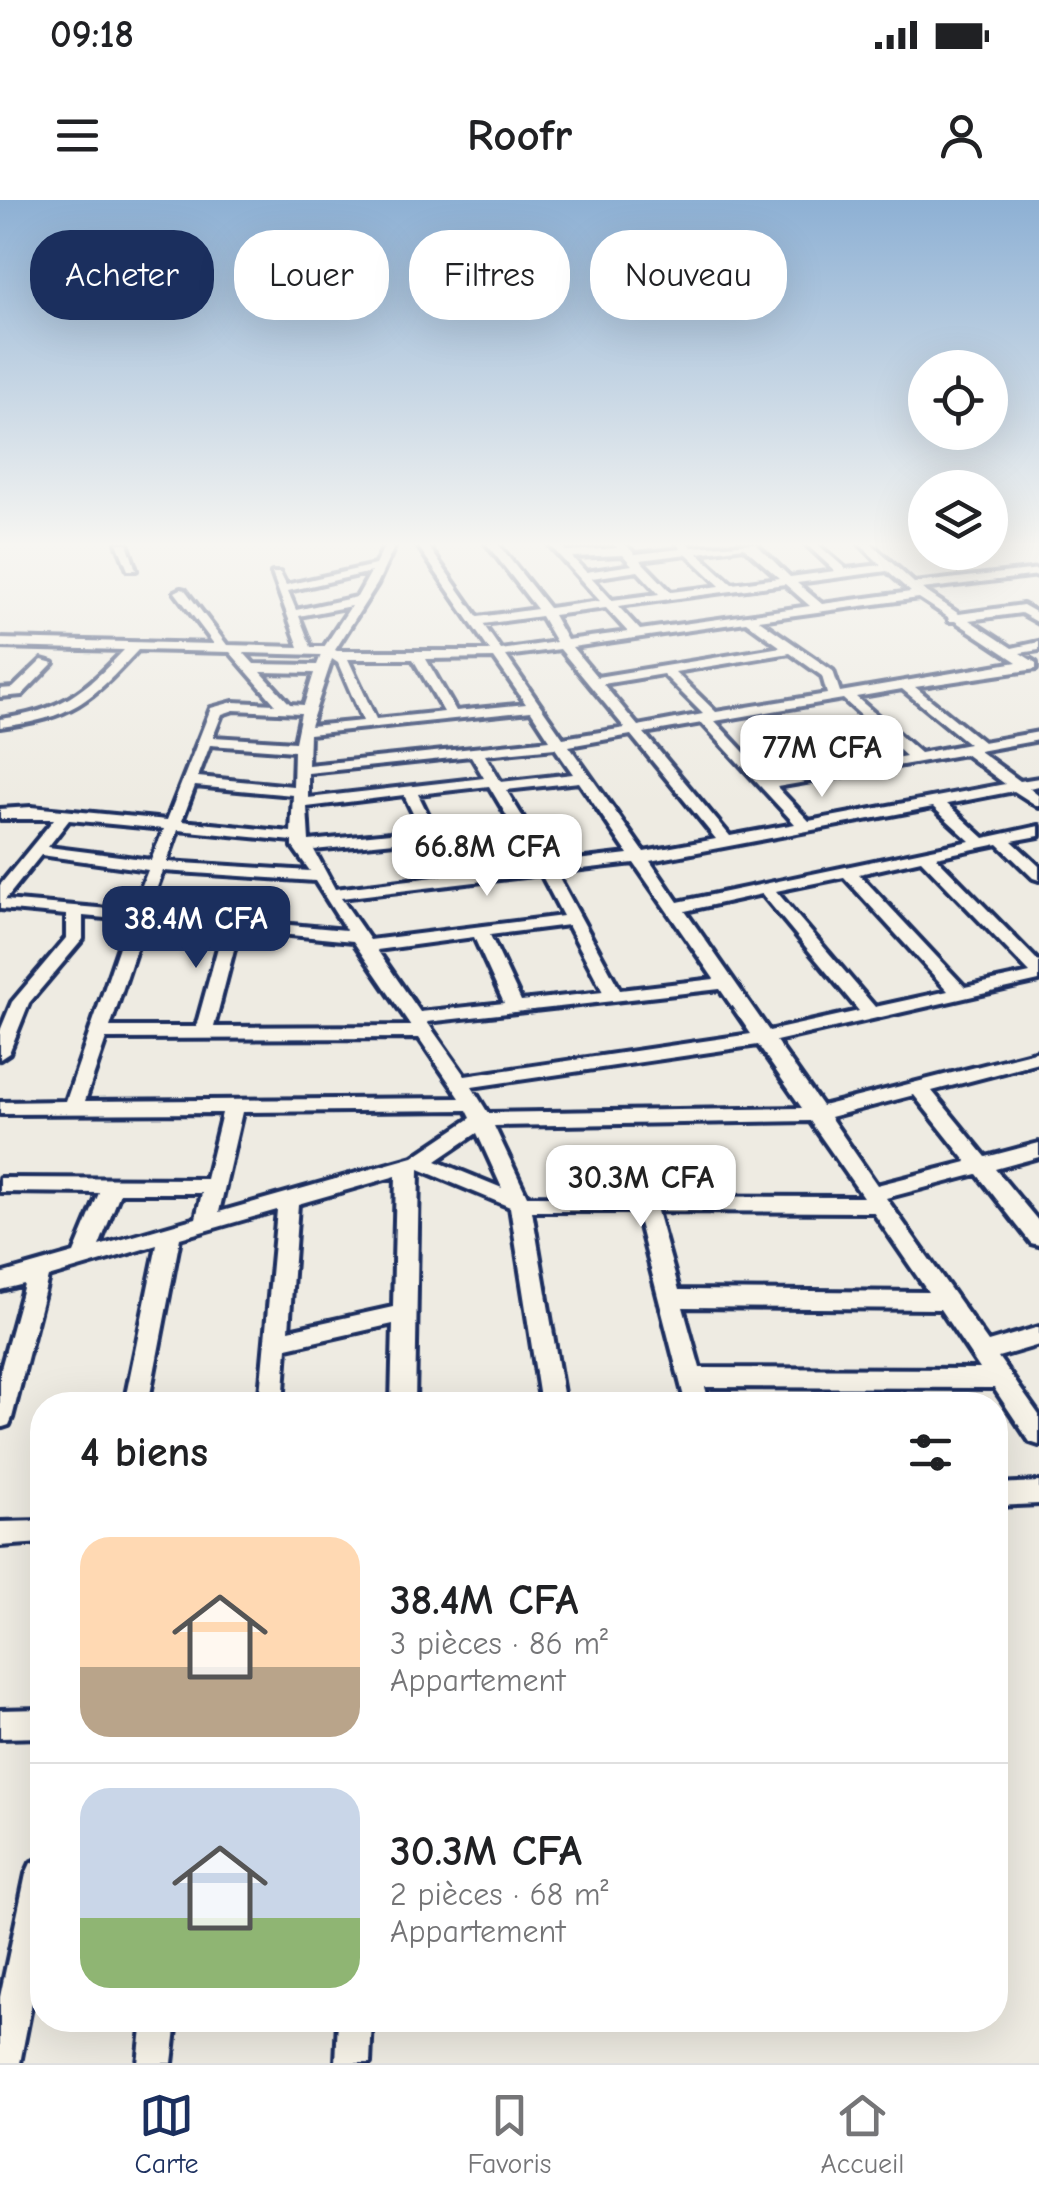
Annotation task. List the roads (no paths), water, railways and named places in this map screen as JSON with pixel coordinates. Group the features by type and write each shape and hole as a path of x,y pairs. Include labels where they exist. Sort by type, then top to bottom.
{"street":[{"path":"213,630 285,708"},
{"path":"298,630 306,649"},
{"path":"345,630 322,669 302,739 300,842 330,894 423,1025 478,1112 520,1203 551,1392"},
{"path":"483,630 1039,1435"},
{"path":"555,630 726,841"},
{"path":"633,630 636,633"},
{"path":"0,643 501,654 659,630"},
{"path":"765,630 828,674 840,696 918,758"},
{"path":"973,630 1034,668"},
{"path":"0,723 45,718 77,706 136,646"},
{"path":"1009,652 1039,646"},
{"path":"594,682 791,649"},
{"path":"333,653 372,724"},
{"path":"416,655 452,716"},
{"path":"0,708 47,663"},
{"path":"252,668 322,669"},
{"path":"300,770 559,743 905,685 1034,668"},
{"path":"666,670 805,826"},
{"path":"905,685 1013,786 1039,804"},
{"path":"0,693 17,692"},
{"path":"73,1108 139,914 220,707 309,709"},
{"path":"206,741 302,739 372,724 534,707"},
{"path":"767,785 1039,736"},
{"path":"475,752 546,868 613,994"},
{"path":"1013,786 1039,773"},
{"path":"190,781 300,797 583,777"},
{"path":"330,894 639,858 1039,782"},
{"path":"409,790 452,880"},
{"path":"935,802 981,844"},
{"path":"3,813 174,824 300,842 429,834"},
{"path":"0,896 65,815"},
{"path":"674,908 1039,831"},
{"path":"1000,840 1039,875"},
{"path":"37,850 158,866 320,877"},
{"path":"459,1083 764,1038 1039,974 926,855"},
{"path":"848,871 960,993"},
{"path":"766,888 870,1013"},
{"path":"0,904 139,914 362,941 571,920"},
{"path":"0,1052 8,1012 74,939 75,910"},
{"path":"204,1030 233,924"},
{"path":"480,932 514,1005"},
{"path":"98,1033 423,1025 514,1005 726,983"},
{"path":"0,1108 816,1114 1039,1057"},
{"path":"919,1088 1039,1237"},
{"path":"204,1224 232,1108"},
{"path":"0,1282 413,1164 478,1112"},
{"path":"413,1164 520,1203 876,1199 1039,1150"},
{"path":"403,1392 413,1164"},
{"path":"83,1258 112,1186"},
{"path":"3,1191 214,1186"},
{"path":"271,1392 288,1200"},
{"path":"645,1204 694,1392"},
{"path":"139,1392 170,1234"},
{"path":"0,1418 38,1271"},
{"path":"670,1298 946,1301"},
{"path":"276,1342 404,1313"},
{"path":"982,1353 1039,1336"},
{"path":"690,1377 1000,1379"},
{"path":"1008,1494 1039,1493"},
{"path":"0,1534 30,1533"},
{"path":"0,1724 30,1724"},
{"path":"3,2063 30,1932"},
{"path":"155,2063 159,2032"},
{"path":"353,2063 354,2032"}]}
